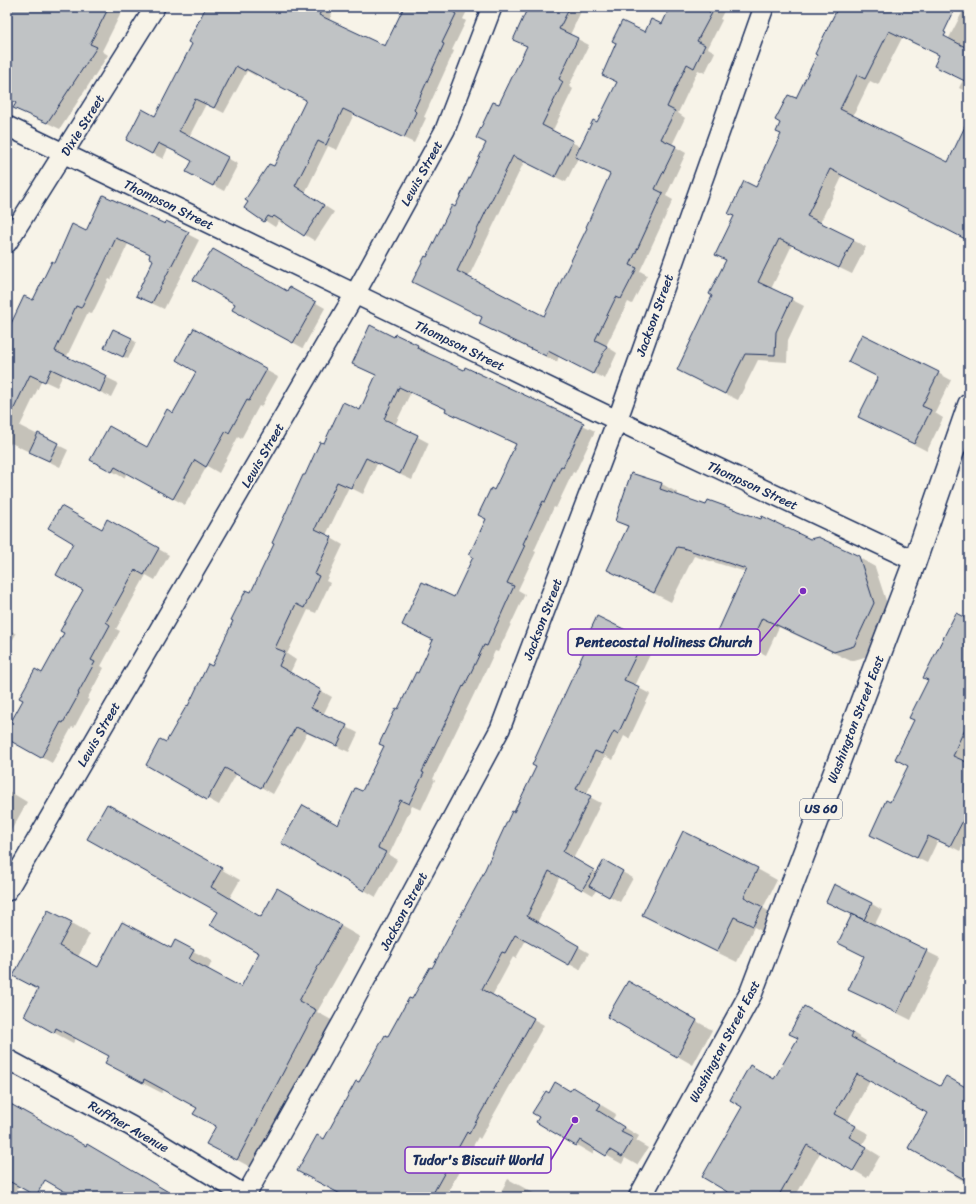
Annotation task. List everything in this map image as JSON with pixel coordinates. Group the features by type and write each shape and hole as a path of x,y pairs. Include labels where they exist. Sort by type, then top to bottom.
{"main road":[{"name":"Washington Street East","path":"640,1197 751,993 915,561 969,405"}],"street":[{"name":"Dixie Street","path":"7,243 155,7"},
{"name":"Lewis Street","path":"7,890 355,294 445,130 492,7"},
{"name":"Jackson Street","path":"246,1197 344,1020 500,729 616,420 764,7"},
{"name":"Thompson Street","path":"7,126 616,420 915,561"},
{"name":"Ruffner Avenue","path":"7,1059 131,1126 246,1197"}],"building":[{"path":"7,7 109,7 90,44 97,47 47,123 13,108 16,103 7,97"},
{"path":"206,7 323,7 319,15 385,46 404,7 456,7 453,12 456,14 442,43 444,44 414,110 416,112 404,138 343,109 326,145 318,141 295,186 324,205 304,236 274,216 272,218 268,216 264,222 244,208 248,202 245,200 269,164 274,166 306,100 246,69 245,71 236,66 214,108 195,99 179,131 228,157 213,186 186,172 192,161 176,152 158,143 152,154 126,140 142,109 155,116 192,44 188,42"},
{"path":"528,7 570,7 559,29 578,38 559,79 563,82 542,125 573,141 555,177 513,156 457,271 544,316 587,228 586,227 610,174 575,157 593,120 597,122 617,82 602,75 616,43 612,41 622,21 645,32 651,19 662,24 670,7 712,7 709,12 712,13 697,41 705,45 694,68 687,64 667,107 675,111 661,139 676,146 655,189 663,193 630,265 637,268 621,299 616,297 595,340 607,346 593,374 548,351 546,356 479,324 482,317 412,282 425,256 427,257 452,205 455,207 486,143 476,138 493,102 499,104 527,46 513,40"},
{"path":"838,7 956,7 944,32 946,33 944,36 969,49 969,83 934,66 939,55 889,31 865,79 857,75 840,109 948,162 969,118 969,241 830,169 807,216 854,239 839,268 779,239 758,282 792,298 776,332 775,355 745,354 725,394 677,370 712,296 709,294 726,260 715,255 734,216 728,214 744,181 756,187 781,134 776,132 780,123 775,120 788,95 796,98"},
{"path":"103,195 165,224 166,221 189,232 152,303 136,296 153,260 149,258 150,254 116,238 81,308 76,306 55,351 107,376 100,392 51,369 45,382 30,375 7,423 7,332 24,296 33,300 52,261 55,263 72,224 86,231"},
{"path":"213,249 287,291 289,287 316,302 293,343 232,310 235,304 193,280"},
{"path":"370,325 394,337 395,334 418,345 417,348 464,370 465,367 584,423 563,467 561,466 545,502 543,501 523,544 525,545 507,583 514,586 487,646 484,645 464,687 463,686 422,772 424,773 409,804 400,800 378,848 386,852 364,891 281,843 303,805 338,825 355,788 362,791 384,746 379,744 396,708 398,709 416,672 418,673 433,640 402,625 422,582 454,597 473,557 469,555 486,519 478,515 491,488 494,490 516,444 445,411 446,409 399,387 384,419 418,435 400,474 366,458 351,488 337,482 315,529 332,537 315,574 319,576 304,608 296,604 275,648 285,652 279,666 321,690 311,708 347,725 337,746 296,727 261,788 225,768 207,800 146,765 160,739 166,742 187,705 188,706 208,664 212,666 233,621 231,620 246,590 251,592 274,544 272,543 303,475 305,475 320,442 324,443 343,402 360,410 376,375 352,364"},
{"path":"194,328 267,369 249,401 247,400 229,433 226,431 206,467 195,460 173,499 115,467 112,472 90,460 109,426 147,447 167,409 173,413 196,372 176,360"},
{"path":"113,329 132,338 123,357 104,348"},
{"path":"862,334 939,372 922,406 931,410 914,444 858,417 878,377 848,362"},
{"path":"38,433 58,443 49,461 29,452"},
{"path":"631,473 662,483 660,489 706,505 708,500 761,519 762,516 810,539 818,537 859,556 874,603 854,646 834,652 762,618 749,646 718,631 746,569 683,548 677,547 654,593 607,570 628,526 615,521"},
{"path":"61,506 102,529 107,519 159,548 144,575 135,570 106,622 110,625 91,660 95,662 78,693 79,694 41,758 7,739 7,729 23,700 19,698 35,669 42,673 64,633 60,631 83,590 56,575 73,543 48,528"},
{"path":"956,613 969,620 969,720 953,756 969,763 969,809 950,846 928,836 917,858 870,835 886,800 890,802 908,766 895,759 914,720 909,718 928,680 923,678"},
{"path":"597,616 644,639 624,680 640,687 618,734 614,731 602,754 595,751 576,789 591,796 563,852 594,870 582,890 549,871 527,916 579,946 569,965 515,935 505,953 502,952 482,989 534,1018 469,1134 467,1132 431,1197 346,1197 297,1171 317,1135 324,1139 356,1081 359,1082 385,1035 388,1036 409,998 412,999 430,967 432,968 481,878 512,811 514,812 536,767 532,765 585,650 582,648"},
{"path":"107,804 222,868 211,887 261,917 277,888 341,925 299,1001 316,1010 237,1160 206,1144 216,1126 193,1114 197,1108 144,1079 143,1083 105,1063 109,1056 56,1028 54,1033 24,1016 38,989 13,976 48,910 72,922 59,946 98,967 122,922 171,948 175,940 194,950 189,959 241,987 259,953 210,925 218,912 87,839"},
{"path":"683,831 758,868 744,897 763,907 753,926 734,917 717,952 642,915"},
{"path":"604,860 623,871 609,897 589,886"},
{"path":"834,884 872,903 864,920 826,902"},
{"path":"852,914 927,950 897,1013 848,990 864,956 838,943"},
{"path":"628,981 697,1020 677,1057 607,1017"},
{"path":"804,1006 853,1033 851,1037 940,1086 946,1076 969,1089 969,1182 908,1148 927,1113 857,1074 834,1114 856,1126 849,1137 867,1147 853,1171 807,1145 778,1197 736,1197 702,1177 742,1107 730,1100 750,1065 774,1079 798,1038 789,1034"},
{"path":"555,1082 570,1091 573,1087 601,1104 597,1110 624,1127 621,1132 633,1138 622,1157 610,1150 606,1156 580,1140 576,1146 536,1122 539,1117 532,1113 546,1091 549,1093"},
{"path":"7,1102 86,1146 87,1144 177,1197 74,1197 45,1180 36,1196 7,1180"}],"place":[{"name":"Pentecostal Holiness Church","path":"803,591"},
{"name":"Tudor's Biscuit World","path":"575,1120"}]}
